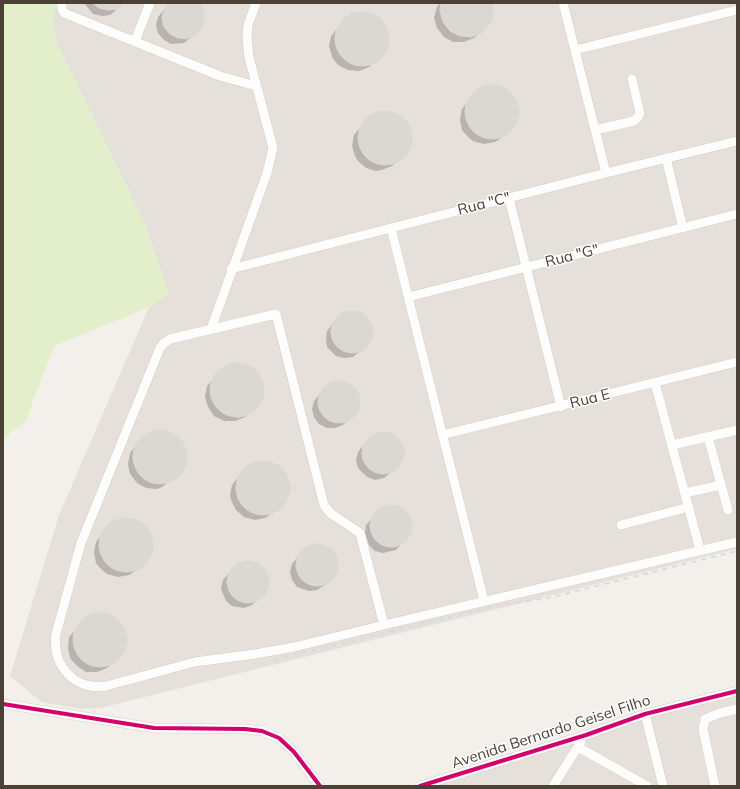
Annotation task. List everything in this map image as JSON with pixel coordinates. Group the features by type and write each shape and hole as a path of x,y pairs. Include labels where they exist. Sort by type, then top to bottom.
{"street":[{"path":"62,3 64,13 220,76 256,86"},
{"path":"135,41 150,3"},
{"path":"211,329 267,173 272,154 272,142 256,86 249,57 247,39 248,26 256,3"},
{"path":"563,3 606,173"},
{"path":"575,50 737,10"},
{"path":"595,130 634,121 638,117 640,113 632,79"},
{"name":"Rua \"C\"","path":"232,269 737,141"},
{"path":"666,158 683,228"},
{"path":"509,198 561,406"},
{"name":"Rua \"G\"","path":"408,297 737,214"},
{"path":"391,228 484,601"},
{"path":"384,624 362,536 330,513 324,505 276,314 166,341 160,348 81,543 56,634 56,650 60,664 72,678 80,684 90,687 101,687 208,660 294,647 384,624 737,542"},
{"name":"Rua E","path":"442,435 737,362"},
{"path":"655,383 700,550"},
{"path":"672,445 737,430"},
{"path":"708,437 728,510"},
{"path":"685,493 721,485"},
{"path":"621,524 689,507"},
{"name":"Avenida Bernardo Geisel Filho","path":"420,786 645,714 737,692"},
{"path":"3,704 154,728 245,729 262,731 279,738 290,748 320,786"},
{"path":"715,786 703,729 705,719 720,713 737,709"},
{"path":"645,714 663,786"},
{"path":"553,786 586,734"},
{"path":"578,747 647,786"}],"shaded area":[{"path":"58,3 737,3 737,549 101,708 81,709 41,702 10,676 59,515 149,307 168,293 145,225 56,41 53,15"},
{"path":"737,696 737,786 431,786 631,721"}],"green space":[{"path":"3,3 58,3 53,15 56,41 145,225 168,293 149,307 54,346 25,423 3,438"}],"building":[{"path":"93,3 125,3 117,9 108,10 99,8"},
{"path":"168,3 200,4 204,12 204,21 198,33 187,39 178,38 170,34 164,27 162,18"},
{"path":"441,3 492,3 492,20 482,33 471,37 460,36 450,31 443,22 440,11"},
{"path":"362,12 377,17 381,20 384,24 389,39 384,54 381,58 377,61 362,66 347,61 343,58 340,54 335,39 340,24 343,20 347,17"},
{"path":"492,85 507,90 511,93 514,97 519,112 514,127 511,131 507,134 492,139 477,134 473,131 470,127 465,112 470,97 473,93 477,90"},
{"path":"385,111 400,116 404,119 407,123 412,138 407,153 404,157 400,160 385,165 370,160 366,157 363,153 358,138 363,123 366,119 370,116"},
{"path":"348,311 356,311 367,317 373,328 373,336 367,347 356,353 348,353 337,347 331,336 331,328 337,317"},
{"path":"237,363 252,368 256,371 259,375 264,390 259,405 256,409 252,412 237,417 222,412 218,409 215,405 210,390 215,375 218,371 222,368"},
{"path":"335,381 343,381 354,387 360,398 360,406 354,417 343,423 335,423 324,417 318,406 318,398 324,387"},
{"path":"160,430 175,435 179,438 182,442 187,457 182,472 179,476 175,479 160,484 145,479 141,476 138,472 133,457 138,442 141,438 145,435"},
{"path":"379,432 387,432 398,438 404,449 404,457 398,468 387,474 379,474 368,468 362,457 362,449 368,438"},
{"path":"263,461 278,466 282,469 285,473 290,488 285,503 282,507 278,510 263,515 248,510 244,507 241,503 236,488 241,473 244,469 248,466"},
{"path":"387,505 395,505 406,511 412,522 412,530 406,541 395,547 387,547 376,541 370,530 370,522 376,511"},
{"path":"126,518 141,523 145,526 148,530 153,545 148,560 145,564 141,567 126,572 111,567 107,564 104,560 99,545 104,530 107,526 111,523"},
{"path":"313,544 321,544 332,550 338,561 338,569 332,580 321,586 313,586 302,580 296,569 296,561 302,550"},
{"path":"244,561 252,561 263,567 269,578 269,586 263,597 252,603 244,603 233,597 227,586 227,578 233,567"},
{"path":"100,613 110,615 119,621 125,630 127,640 125,650 119,659 110,665 100,667 90,665 81,659 75,650 73,640 75,630 81,621 90,615"}],"railway":[{"path":"273,660 494,606 548,598 737,551"}],"cycle path":[{"path":"420,786 586,735 645,714 737,691"},
{"path":"3,704 154,728 245,729 262,731 279,738 294,752 320,786"}]}
